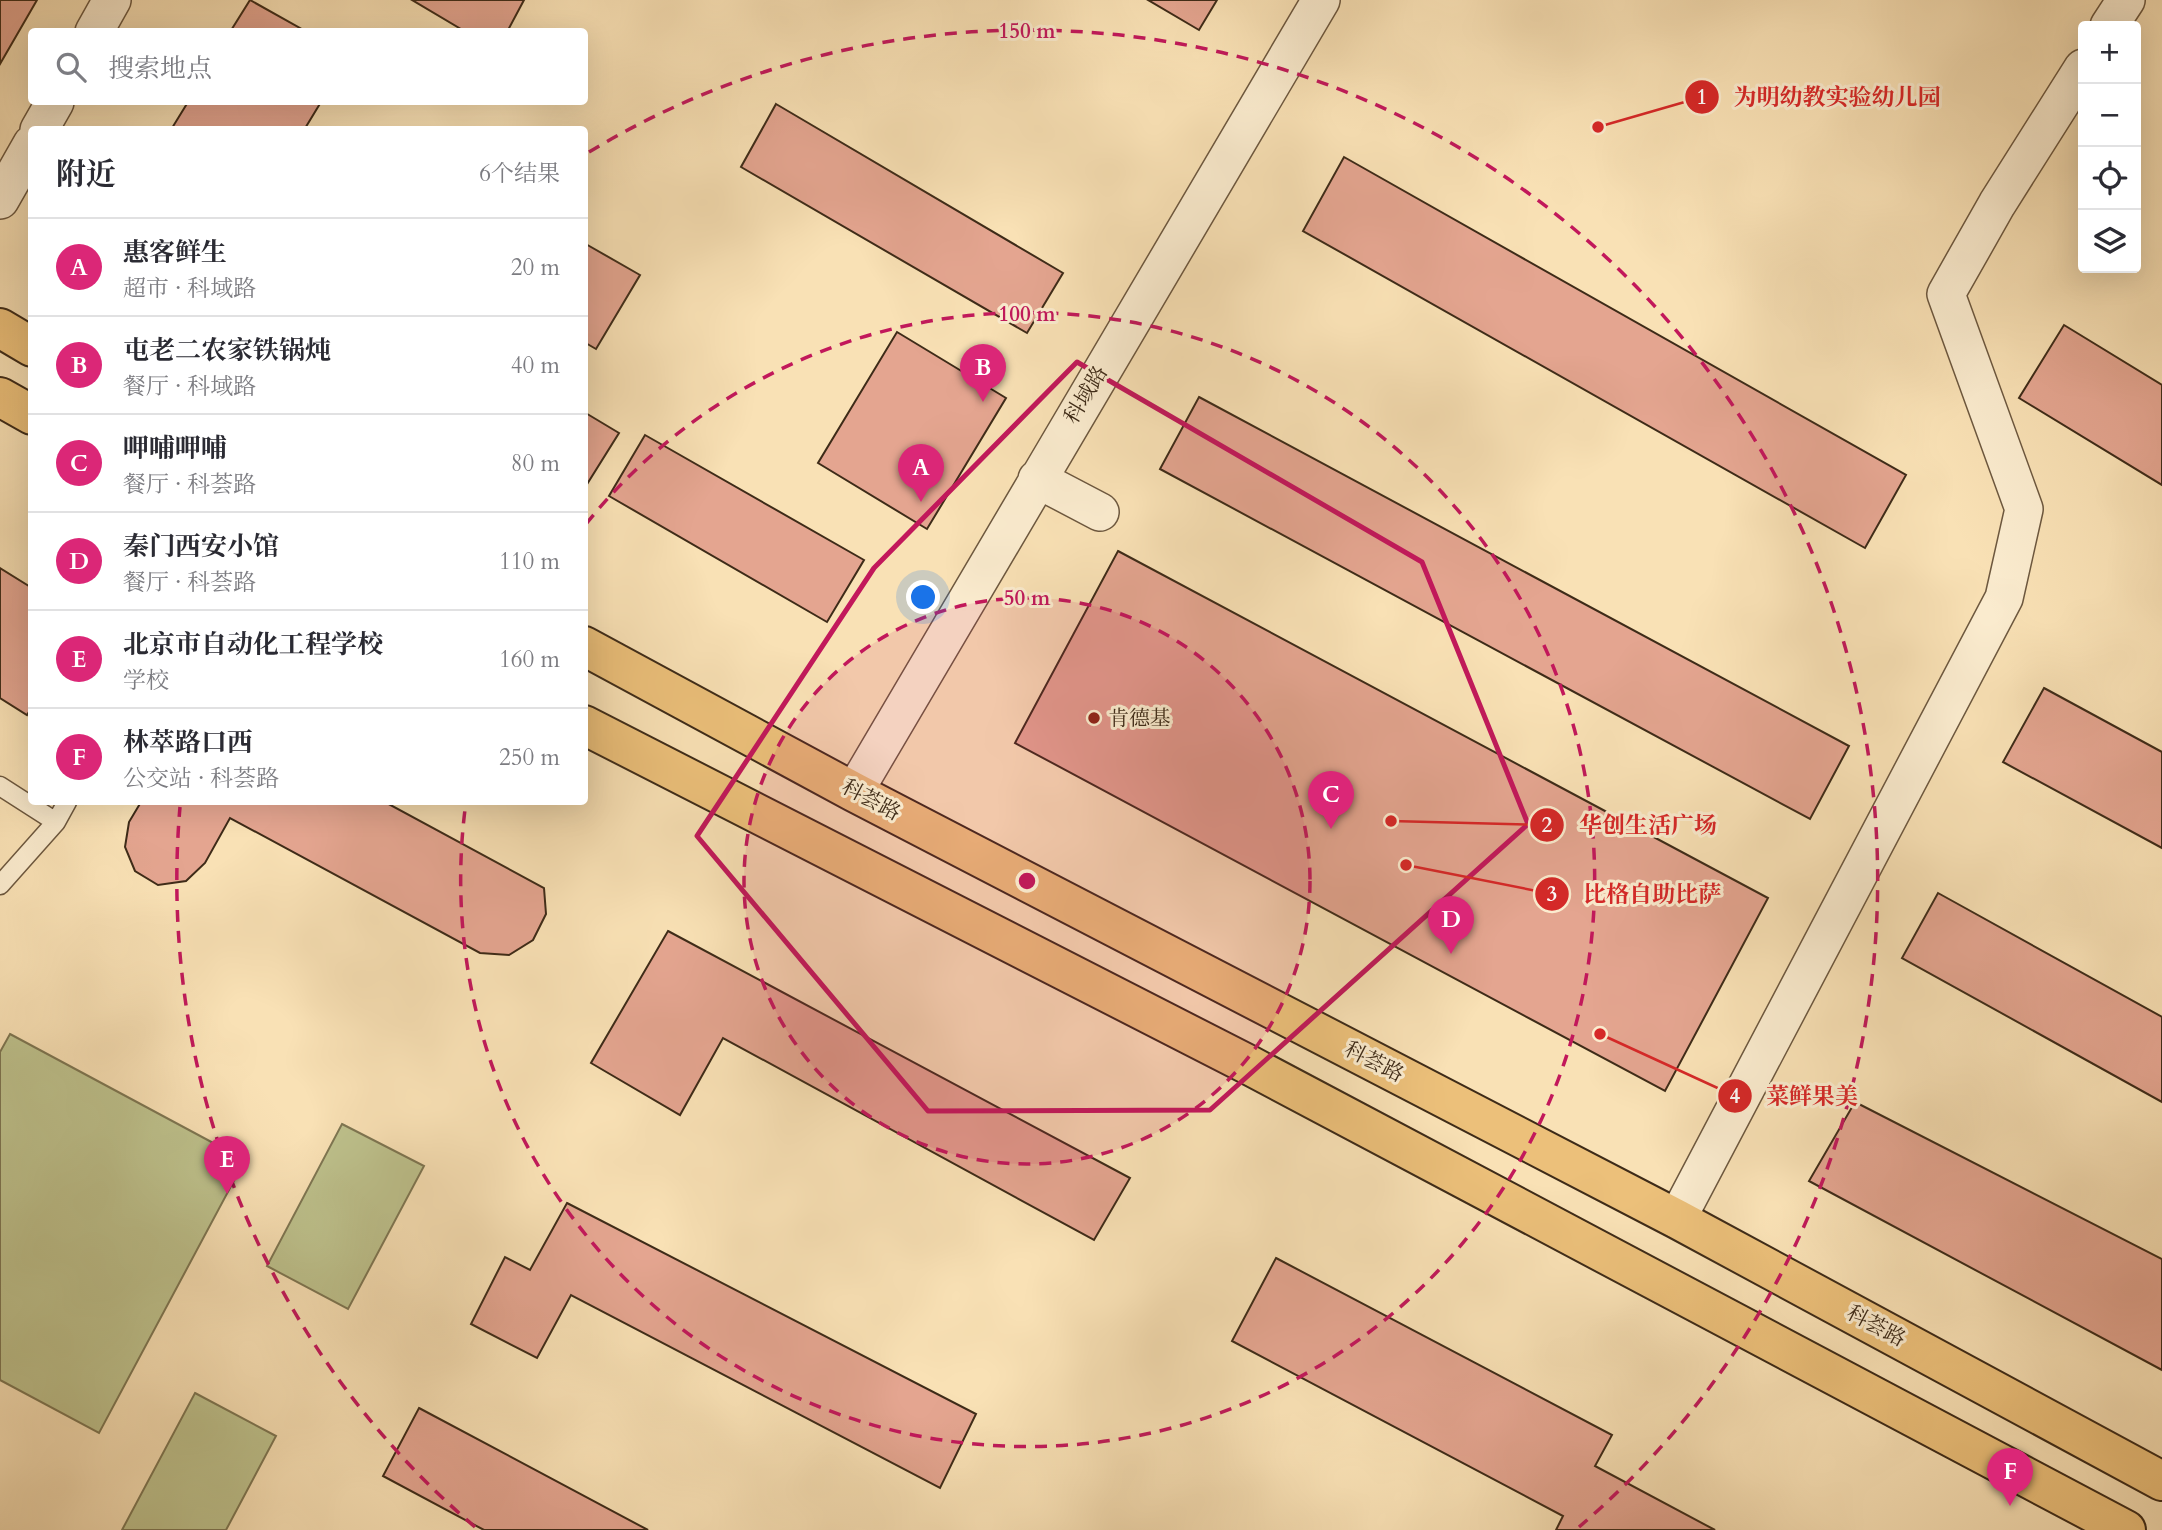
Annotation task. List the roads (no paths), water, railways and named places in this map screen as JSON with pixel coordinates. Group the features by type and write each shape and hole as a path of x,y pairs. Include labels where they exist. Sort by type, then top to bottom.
{"main road":[{"path":"0,328 28,345"},
{"path":"0,397 28,413"},
{"name":"科荟路","path":"588,648 854,792 1677,1219 2162,1480"},
{"path":"588,727 1273,1078 2126,1530"}],"street":[{"path":"96,28 112,0"},
{"name":"科域路","path":"854,792 1321,0"},
{"path":"2112,21 2126,0"},
{"path":"1677,1219 2004,598 2024,509 1946,293 1997,204 2078,76"},
{"path":"42,126 53,105"},
{"path":"0,200 28,151"},
{"path":"1037,479 1100,512"}],"lane":[{"path":"0,786 28,804"},
{"path":"29,805 55,822"},
{"path":"0,885 55,822 65,805"}],"place":[{"name":"为明幼教实验幼儿园","path":"1598,127"},
{"name":"屯老二农家铁锅炖","path":"983,402"},
{"name":"惠客鲜生","path":"921,502"},
{"name":"肯德基","path":"1094,718"},
{"name":"华创生活广场","path":"1391,821"},
{"name":"呷哺呷哺","path":"1331,829"},
{"name":"比格自助比萨","path":"1406,865"},
{"name":"秦门西安小馆","path":"1451,954"},
{"name":"菜鲜果美","path":"1600,1034"},
{"name":"北京市自动化工程学校","path":"227,1194"},
{"name":"林萃路口西","path":"2010,1506"}]}
